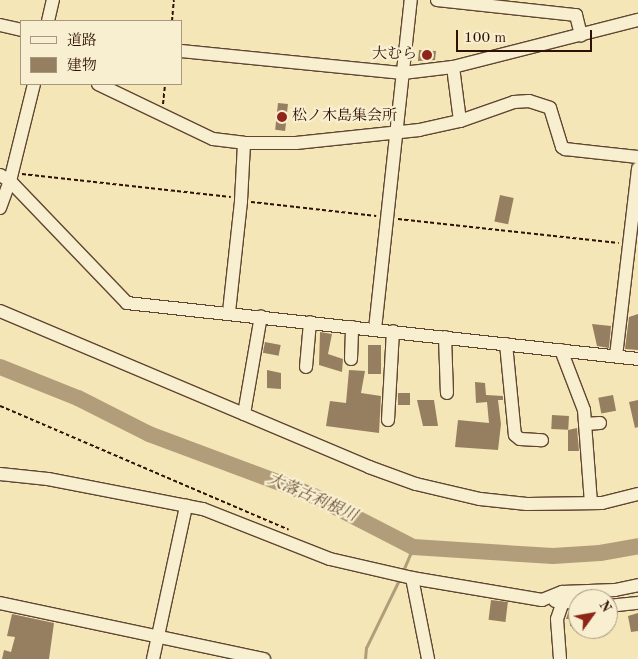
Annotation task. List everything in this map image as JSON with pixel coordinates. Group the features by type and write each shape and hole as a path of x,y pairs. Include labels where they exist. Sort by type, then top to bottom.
{"street":[{"path":"48,20 53,0"},
{"path":"375,329 411,0"},
{"path":"437,0 576,16 581,35"},
{"path":"182,51 403,73 453,67 638,20"},
{"path":"0,25 20,30"},
{"path":"453,67 460,121"},
{"path":"0,208 7,176 34,85"},
{"path":"100,85 213,139 244,143 296,143 396,131 460,121 514,102 529,101 550,108 565,149 638,157"},
{"path":"229,312 242,200 244,143"},
{"path":"616,356 638,168"},
{"path":"7,176 127,303 229,312 638,359"},
{"path":"0,311 416,484 480,499 527,504 591,503 638,494"},
{"path":"244,414 261,316"},
{"path":"306,367 310,322"},
{"path":"351,359 352,327"},
{"path":"388,420 392,331"},
{"path":"445,337 447,393"},
{"path":"506,344 515,435 520,438 542,440"},
{"path":"561,350 584,410 591,503"},
{"path":"585,424 600,423"},
{"path":"0,474 48,479 186,506 226,516 330,559 412,578 542,600 568,602"},
{"path":"153,659 186,506"},
{"path":"412,578 428,659"},
{"path":"542,600 562,592 615,590 638,585"},
{"path":"560,659 557,620 563,602"},
{"path":"0,603 264,659"},
{"path":"618,605 638,603"}],"path":[{"path":"172,20 174,0"},
{"path":"162,113 165,85"},
{"path":"7,176 242,200 387,218 629,244"},
{"path":"0,406 290,531"}],"building":[{"name":"大むら","path":"419,50 436,51 435,60 418,61"},
{"name":"松ノ木島集会所","path":"278,103 288,104 285,131 275,130"},
{"path":"500,195 514,198 508,224 494,221"},
{"path":"638,314 638,350 625,349 629,317"},
{"path":"592,324 611,326 609,348 597,346"},
{"path":"320,332 332,334 328,354 343,359 342,372 319,365"},
{"path":"265,342 281,345 279,356 263,353"},
{"path":"368,345 381,345 381,374 368,374"},
{"path":"267,370 281,373 281,389 267,388"},
{"path":"349,370 365,371 361,393 381,396 379,433 326,426 330,401 346,403"},
{"path":"475,382 485,383 486,395 503,396 503,400 498,400 501,424 498,450 455,447 458,420 489,423 487,402 476,403"},
{"path":"398,393 410,393 410,405 398,405"},
{"path":"613,395 616,411 601,414 598,398"},
{"path":"417,400 434,400 438,426 423,426"},
{"path":"638,400 638,427 635,428 629,402"},
{"path":"552,415 569,416 568,430 551,429"},
{"path":"577,428 579,451 568,451 568,430"},
{"path":"491,600 508,602 505,622 489,620"},
{"path":"638,613 638,631 631,632 628,616"},
{"path":"12,614 54,623 49,659 2,659 4,650 11,652 15,637 7,636"}],"waterway":[{"name":"大落古利根川","path":"0,367 78,398 149,434 312,495 413,547 553,556 600,553 638,546"},
{"path":"403,571 413,547"},
{"path":"365,659 366,648 400,578"}],"place":[{"name":"大むら","path":"427,55"},
{"name":"松ノ木島集会所","path":"282,117"}]}
